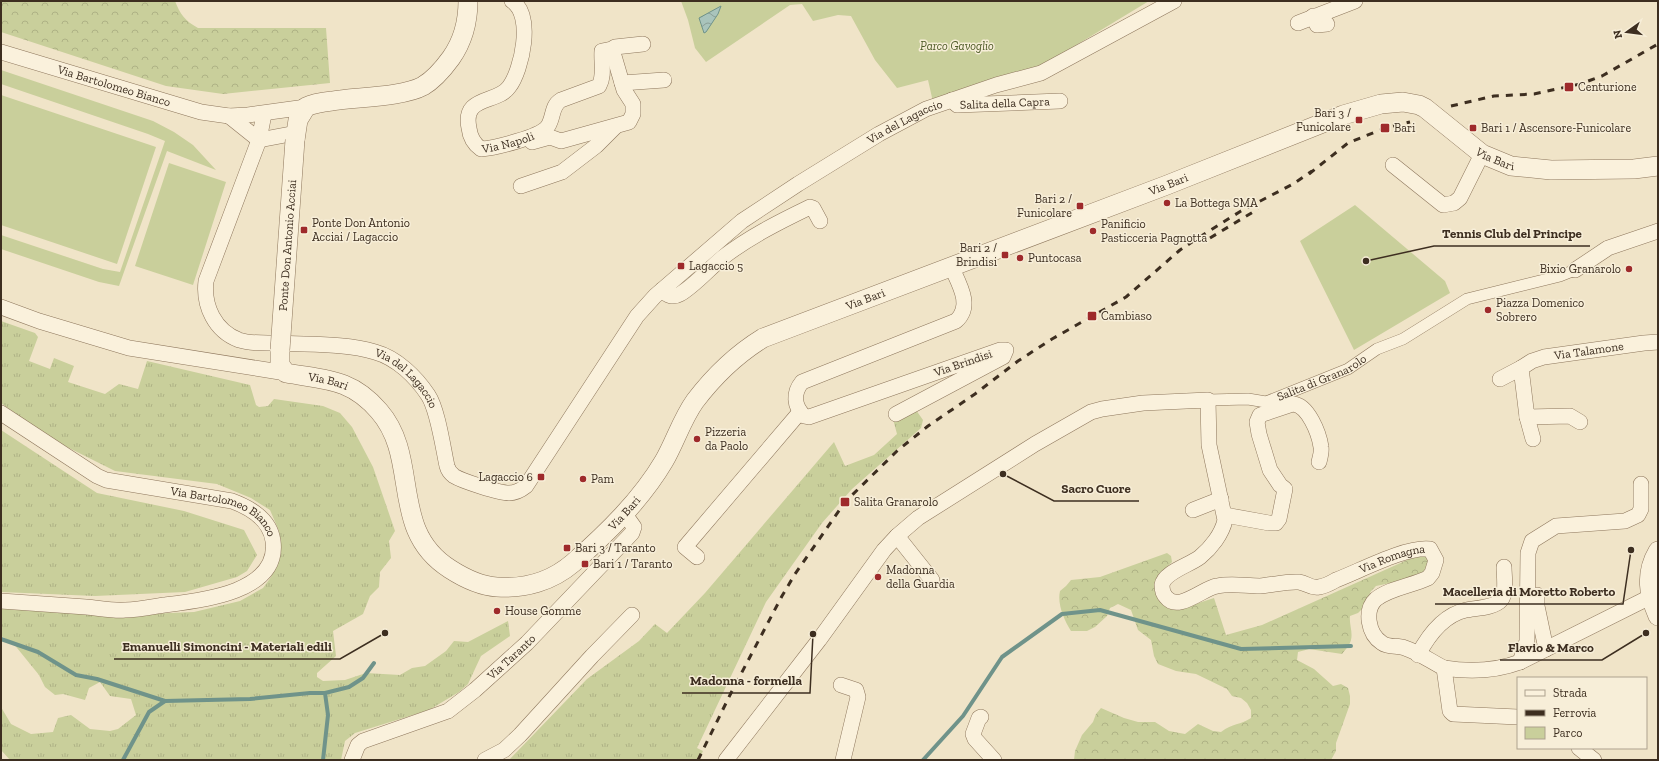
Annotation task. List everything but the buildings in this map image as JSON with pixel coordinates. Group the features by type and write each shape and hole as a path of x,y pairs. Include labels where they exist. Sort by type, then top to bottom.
{"street":[{"path":"259,140 296,137 298,120 306,107 324,102 406,92 422,87 441,72 455,52 465,28 469,1"},
{"name":"Via Napoli","path":"490,153 550,137 561,141 616,126 629,122 633,114 633,104 622,82 612,49 602,51 601,62 603,78 600,86 556,103 552,118 547,128 536,134 481,148 476,145 470,134 467,122 471,110 476,104 500,94 509,88 520,62 524,41 523,21 520,10 512,1"},
{"name":"Via del Lagaccio","path":"264,114 259,140 206,281 205,296 208,309 217,325 230,336 250,343 348,346 376,352 397,363 415,378 430,397 448,470 456,477 508,493 521,490 526,486 637,316 662,290 742,221 798,184 903,120 926,109 951,100 996,85 1042,73 1174,1"},
{"path":"1298,24 1313,16 1355,1"},
{"path":"1313,16 1317,25 1328,24"},
{"path":"612,49 615,47 643,44"},
{"name":"Via Bartolomeo Bianco","path":"1,52 201,112 228,116 264,114 306,107"},
{"path":"622,82 664,80"},
{"name":"Salita della Capra","path":"951,100 953,104 957,105 1060,101"},
{"name":"Via Bari","path":"286,373 325,379 347,385 363,395 379,410 389,425 399,446 406,491 417,533 422,543 441,564 471,581 494,587 514,587 535,584 554,577 583,554 624,513 663,462 695,401 721,372 746,348 773,333 1167,185 1343,115 1381,104 1403,102 1419,105 1425,108 1482,154 1511,166 1533,169 1634,169 1658,166"},
{"name":"Via Bartolomeo Bianco","path":"228,116 259,140"},
{"name":"Via Napoli","path":"520,186 562,172 596,146 616,126"},
{"name":"Ponte Don Antonio Acciai","path":"286,373 280,365 280,350 296,137"},
{"path":"1393,164 1443,205 1454,203 1460,198 1482,154"},
{"path":"662,290 666,295 671,296 681,294 722,258 756,234 810,207 813,208 820,221"},
{"name":"Salita di Granarolo","path":"726,760 819,640 873,564 897,536 932,508 969,487 1035,444 1091,412 1143,403 1248,399 1266,402 1348,369 1377,349 1403,339 1467,299 1485,296 1560,276 1574,270 1608,248 1658,231"},
{"path":"697,557 685,547 800,412 797,406 796,394 797,387 802,382 956,321 961,317 965,308 962,290 951,266"},
{"path":"1,306 39,321 129,348 286,373"},
{"name":"Via Talamone","path":"1500,379 1544,356 1658,342"},
{"name":"Via Brindisi","path":"800,412 804,416 809,417 1000,350 1006,350 1003,357 896,414"},
{"path":"1521,368 1527,417 1533,439"},
{"path":"1208,400 1209,445 1225,518 1269,523 1276,523 1279,520 1285,489 1280,485 1270,470 1259,434 1257,422 1260,414 1293,404 1298,405 1305,410 1314,427 1322,448 1319,462"},
{"name":"Via Bartolomeo Bianco","path":"1,413 97,476 106,480 232,501 245,506 264,520 269,530 273,547 273,552 268,565 252,583 239,590 195,602 125,610 1,601"},
{"path":"1527,417 1570,416 1580,422"},
{"path":"1520,662 1527,641 1528,553 1532,541 1556,526 1624,521 1638,515 1642,509 1641,484"},
{"path":"1193,510 1222,499"},
{"name":"Via Taranto","path":"352,760 358,745 363,741 448,711 499,669 527,643 632,533 634,527 633,523 624,513"},
{"name":"Via Romagna","path":"1225,518 1223,528 1200,558 1170,574 1162,584 1164,594 1170,602 1191,598 1209,588 1233,584 1260,586 1298,582 1317,588 1406,551 1422,548 1430,549 1436,560 1432,572 1428,578 1385,594 1371,604 1369,618 1374,634 1383,643 1392,647 1405,648 1418,655"},
{"path":"897,536 932,580"},
{"path":"1538,548 1537,606 1546,649"},
{"path":"1658,551 1651,567 1649,580 1650,597 1658,616"},
{"path":"1504,567 1504,595 1500,601 1491,605 1464,610 1444,621 1424,642 1418,655 1444,668 1456,670 1487,669 1509,666 1520,662 1650,597"},
{"path":"485,760 504,750 520,735 592,656 632,615"},
{"path":"1444,668 1450,711 1453,714 1517,717"},
{"path":"841,685 856,690 858,697 843,760"},
{"path":"981,717 979,718 973,734 975,739 994,760"},
{"path":"1580,749 1594,760"}],"green space":[{"path":"1,1 175,1 184,17 198,28 326,28 330,83 223,94 166,86 1,32"},
{"name":"Parco Gavoglio","path":"681,1 1149,1 1035,70 933,102 928,80 897,88 875,60 851,16 838,15 813,21 802,4 790,5 706,62 695,48 688,20"},
{"path":"1,70 153,121 174,132 193,145 216,170 167,151 119,286 99,282 1,249 1,235 103,269 120,272 165,141 1,84"},
{"path":"1,95 156,147 117,264 1,225"},
{"path":"169,163 226,182 193,285 135,266"},
{"path":"1355,205 1445,281 1450,293 1354,350 1300,241"},
{"path":"1,321 35,333 38,337 29,361 50,369 54,358 74,366 68,382 105,394 119,384 138,389 147,361 250,385 256,405 259,407 268,406 274,399 323,406 340,413 352,427 373,467 395,531 389,541 391,558 380,572 379,587 370,596 363,614 333,631 336,656 317,673 317,677 323,681 345,680 366,673 400,675 412,668 425,666 446,651 454,641 468,642 508,621 510,636 481,656 468,684 459,692 429,710 355,733 345,741 341,760 10,760 1,750 1,707 11,724 31,734 53,732 58,718 71,715 90,729 110,731 118,729 136,715 131,699 110,696 100,682 89,688 85,700 63,694 55,695 45,687 39,675 13,643 1,636 1,607 121,615 194,612 240,601 263,588 271,577 281,549 279,531 270,510 251,498 217,484 115,471 49,438 1,403"},
{"path":"916,410 923,420 921,428 852,489 822,523 766,602 697,748 703,751 699,760 509,760 587,679 639,641 655,624 667,633 705,593 834,442 845,466 874,455 897,434 893,419"},
{"path":"1,430 97,493 184,511 244,530 257,555 247,571 237,577 185,592 95,596 1,592"},
{"path":"1167,553 1171,556 1172,562 1160,574 1158,582 1183,608 1214,598 1226,635 1262,625 1416,556 1427,553 1429,558 1428,564 1423,573 1410,579 1376,586 1371,591 1364,607 1358,613 1350,616 1352,634 1351,640 1349,646 1342,654 1309,649 1298,652 1297,660 1314,669 1333,686 1341,684 1348,688 1350,704 1336,743 1336,751 1331,760 1074,760 1075,751 1082,735 1093,722 1096,714 1101,708 1124,718 1138,722 1155,722 1169,731 1185,734 1198,724 1213,731 1221,732 1251,718 1251,710 1247,703 1241,698 1232,696 1227,689 1196,674 1176,671 1158,664 1154,656 1151,640 1138,630 1131,610 1118,604 1110,608 1107,616 1095,627 1087,631 1071,631 1066,622 1060,606 1059,596 1060,591 1071,580 1100,577"}],"water":[{"path":"721,6 718,14 704,33 699,18"}],"waterway":[{"path":"923,760 963,716 1002,657 1062,614 1100,610 1241,649 1351,646"},
{"path":"1,639 38,652 76,675 97,679 165,701 250,699 325,693 349,687 363,678 374,663"},
{"path":"323,760 328,715 325,693"},
{"path":"123,760 149,712 165,701"}],"railway":[{"path":"1451,106 1494,96 1534,94 1580,84 1602,76 1658,44"},
{"path":"1309,174 1348,143 1385,128 1410,122"},
{"path":"698,760 731,693 795,574 845,502 897,451 928,426 975,394 1018,361 1052,339 1126,297 1180,250 1241,211 1293,184 1312,171"},
{"path":"1210,238 1258,209"}],"place":[{"name":"Centurione","path":"1569,87"},
{"name":"Bari 3 / Funicolare","path":"1359,120"},
{"name":"Bari","path":"1385,128"},
{"name":"Bari 1 / Ascensore-Funicolare","path":"1473,128"},
{"name":"La Bottega SMA","path":"1167,203"},
{"name":"Bari 2 / Funicolare","path":"1080,206"},
{"name":"Ponte Don Antonio Acciai / Lagaccio","path":"304,230"},
{"name":"Panificio Pasticceria Pagnotta","path":"1093,231"},
{"name":"Bari 2 / Brindisi","path":"1005,255"},
{"name":"Puntocasa","path":"1020,258"},
{"name":"Tennis Club del Principe","path":"1366,261"},
{"name":"Lagaccio 5","path":"681,266"},
{"name":"Bixio Granarolo","path":"1629,269"},
{"name":"Piazza Domenico Sobrero","path":"1488,310"},
{"name":"Cambiaso","path":"1092,316"},
{"name":"Pizzeria da Paolo","path":"697,439"},
{"name":"Sacro Cuore","path":"1003,474"},
{"name":"Lagaccio 6","path":"541,477"},
{"name":"Pam","path":"583,479"},
{"name":"Salita Granarolo","path":"845,502"},
{"name":"Bari 3 / Taranto","path":"567,548"},
{"name":"Macelleria di Moretto Roberto","path":"1631,550"},
{"name":"Bari 1 / Taranto","path":"585,564"},
{"name":"Madonna della Guardia","path":"878,577"},
{"name":"House Gomme","path":"497,611"},
{"name":"Emanuelli Simoncini - Materiali edili","path":"385,633"},
{"name":"Flavio & Marco","path":"1646,633"},
{"name":"Madonna - formella","path":"813,634"}]}
